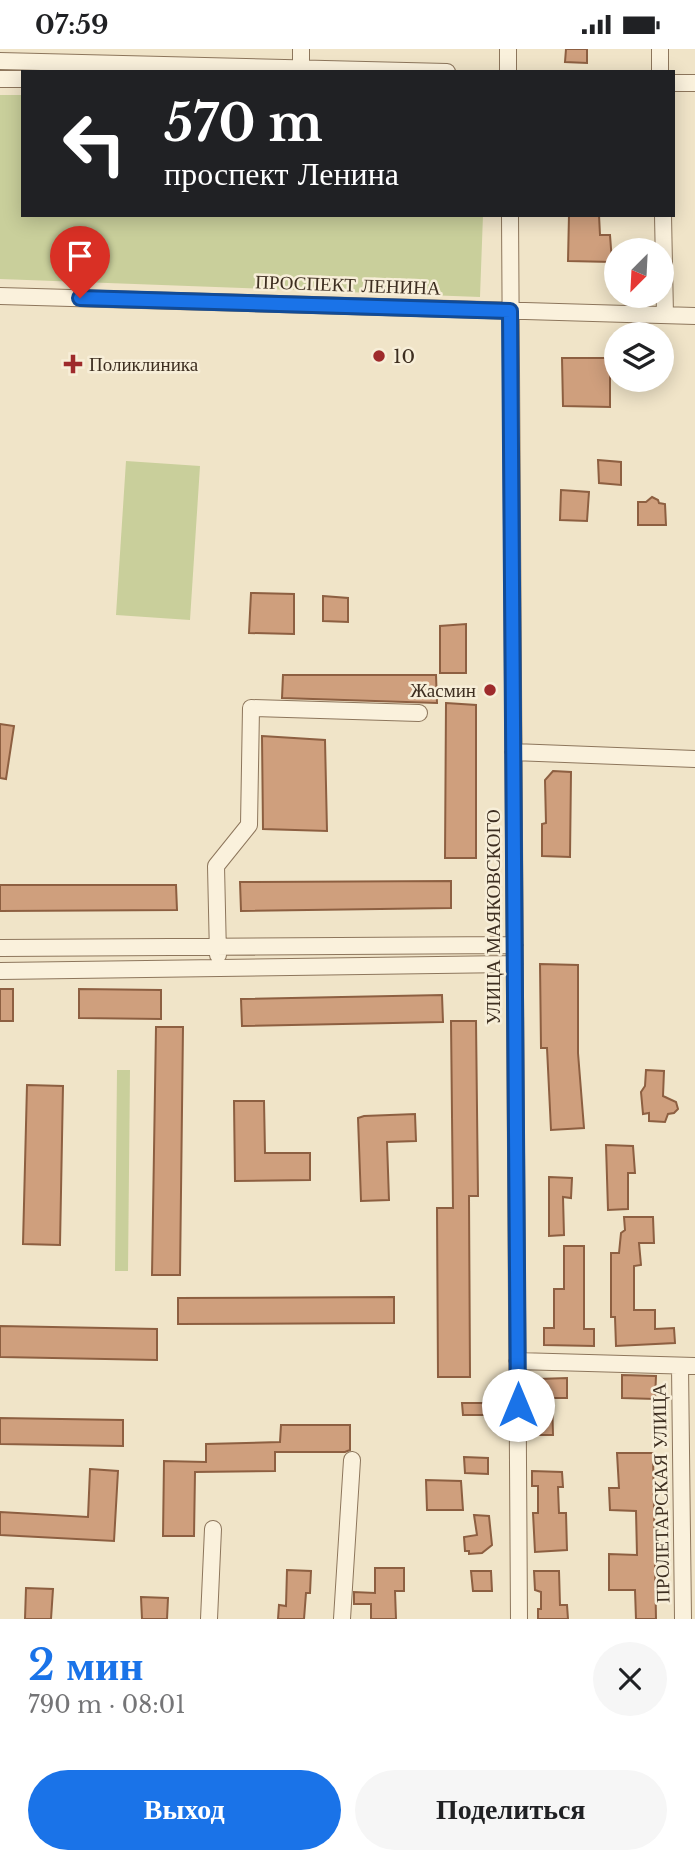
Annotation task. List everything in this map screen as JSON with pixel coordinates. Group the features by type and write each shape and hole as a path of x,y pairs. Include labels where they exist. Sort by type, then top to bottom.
{"street":[{"path":"301,49 301,69"},
{"path":"508,49 509,70"},
{"path":"660,49 660,70"},
{"path":"0,61 21,55 46,67 350,70"},
{"path":"0,79 21,79"},
{"path":"675,83 695,83"},
{"name":"УЛИЦА МАЯКОВСКОГО","path":"510,217 519,1619"},
{"path":"663,217 665,315"},
{"name":"ПРОСПЕКТ ЛЕНИНА","path":"0,296 695,316"},
{"path":"218,968 216,866 249,825 251,708 419,713"},
{"path":"513,752 695,759"},
{"path":"0,948 514,945"},
{"path":"49,947 50,971"},
{"path":"0,971 515,964"},
{"path":"517,1361 688,1366"},
{"name":"ПРОЛЕТАРСКАЯ УЛИЦА","path":"683,1619 688,1366"},
{"path":"342,1619 352,1461"},
{"path":"209,1619 213,1529"}],"green space":[{"path":"0,95 21,95 21,217 483,217 480,297 0,279"},
{"path":"126,461 200,466 190,620 116,615"},
{"path":"117,1070 130,1070 128,1271 115,1271"}],"building":[{"path":"566,49 587,49 587,63 565,62"},
{"path":"569,217 599,217 600,235 610,235 610,238 604,238 604,262 568,261"},
{"path":"562,358 604,358 604,392 610,392 610,407 563,406"},
{"path":"598,460 621,462 621,485 599,483"},
{"path":"561,490 589,492 587,521 560,520"},
{"path":"652,497 665,504 666,525 638,525 638,502 646,502"},
{"path":"251,593 294,594 294,634 249,633"},
{"path":"323,596 348,598 348,622 323,621"},
{"path":"466,624 466,673 440,673 440,626"},
{"path":"283,675 436,675 437,703 282,698"},
{"path":"446,703 476,705 476,858 445,858"},
{"path":"0,724 14,726 6,779 0,778"},
{"path":"262,736 325,740 327,831 263,829"},
{"path":"553,771 571,772 570,857 542,856 542,824 546,823 545,780"},
{"path":"451,881 451,908 241,911 240,882"},
{"path":"0,885 176,885 177,910 0,911"},
{"path":"540,964 578,965 578,1053 584,1128 551,1130 547,1048 541,1048"},
{"path":"0,989 13,989 13,1021 0,1021"},
{"path":"79,989 161,990 161,1019 79,1018"},
{"path":"442,995 443,1022 242,1026 241,999"},
{"path":"451,1021 476,1021 478,1196 469,1196 470,1377 438,1377 437,1208 453,1208"},
{"path":"156,1027 183,1027 180,1275 152,1275"},
{"path":"646,1070 664,1071 663,1096 676,1102 678,1109 668,1114 665,1122 649,1121 649,1113 643,1114 641,1092 645,1086"},
{"path":"27,1085 63,1086 60,1245 23,1244"},
{"path":"234,1101 264,1101 265,1153 310,1153 310,1180 235,1181"},
{"path":"415,1114 416,1141 387,1142 389,1200 361,1201 358,1118"},
{"path":"606,1145 633,1146 635,1173 628,1173 628,1209 608,1210"},
{"path":"549,1177 572,1178 571,1198 563,1197 564,1235 549,1236"},
{"path":"624,1217 653,1217 654,1243 639,1243 641,1265 634,1266 634,1310 655,1310 655,1329 674,1328 675,1343 616,1346 615,1317 611,1317 611,1253 619,1253 621,1233 625,1230"},
{"path":"564,1246 584,1246 584,1329 594,1329 594,1346 544,1345 544,1328 554,1328 554,1289 564,1289"},
{"path":"394,1297 394,1323 178,1324 178,1298"},
{"path":"0,1326 157,1329 157,1360 0,1357"},
{"path":"622,1375 656,1376 655,1399 622,1398"},
{"path":"567,1378 567,1398 552,1398 553,1435 533,1435 533,1413 539,1413 538,1379"},
{"path":"462,1403 486,1403 486,1415 463,1415"},
{"path":"0,1418 123,1420 123,1446 0,1444"},
{"path":"281,1425 350,1425 350,1450 275,1452 275,1471 195,1472 194,1536 163,1536 164,1461 206,1462 206,1444 280,1442"},
{"path":"617,1453 653,1453 656,1619 636,1619 635,1590 609,1590 609,1554 637,1555 636,1511 610,1510 609,1488 619,1488"},
{"path":"464,1457 488,1458 488,1474 465,1473"},
{"path":"90,1469 118,1471 114,1541 0,1535 0,1512 88,1517"},
{"path":"532,1471 562,1472 563,1487 558,1487 559,1513 566,1513 567,1550 535,1552 533,1513 538,1513 538,1486 532,1486"},
{"path":"426,1480 461,1481 463,1510 427,1510"},
{"path":"474,1515 489,1516 492,1545 482,1553 469,1554 469,1551 465,1551 464,1537 477,1535"},
{"path":"375,1568 404,1568 404,1591 395,1591 396,1619 371,1619 371,1604 354,1604 354,1592 375,1593"},
{"path":"287,1570 311,1571 310,1593 306,1593 304,1619 278,1619 279,1605 286,1606"},
{"path":"471,1571 491,1571 492,1591 473,1591"},
{"path":"534,1571 559,1571 560,1605 567,1605 568,1619 538,1619 541,1592 535,1590"},
{"path":"26,1588 53,1589 51,1619 25,1619"},
{"path":"141,1597 168,1598 167,1619 142,1619"}],"place":[{"name":"10","path":"379,356"},
{"name":"Поликлиника","path":"73,364"},
{"name":"Жасмин","path":"490,690"}],"route":[{"path":"80,298 510,311 518,1405"}]}
